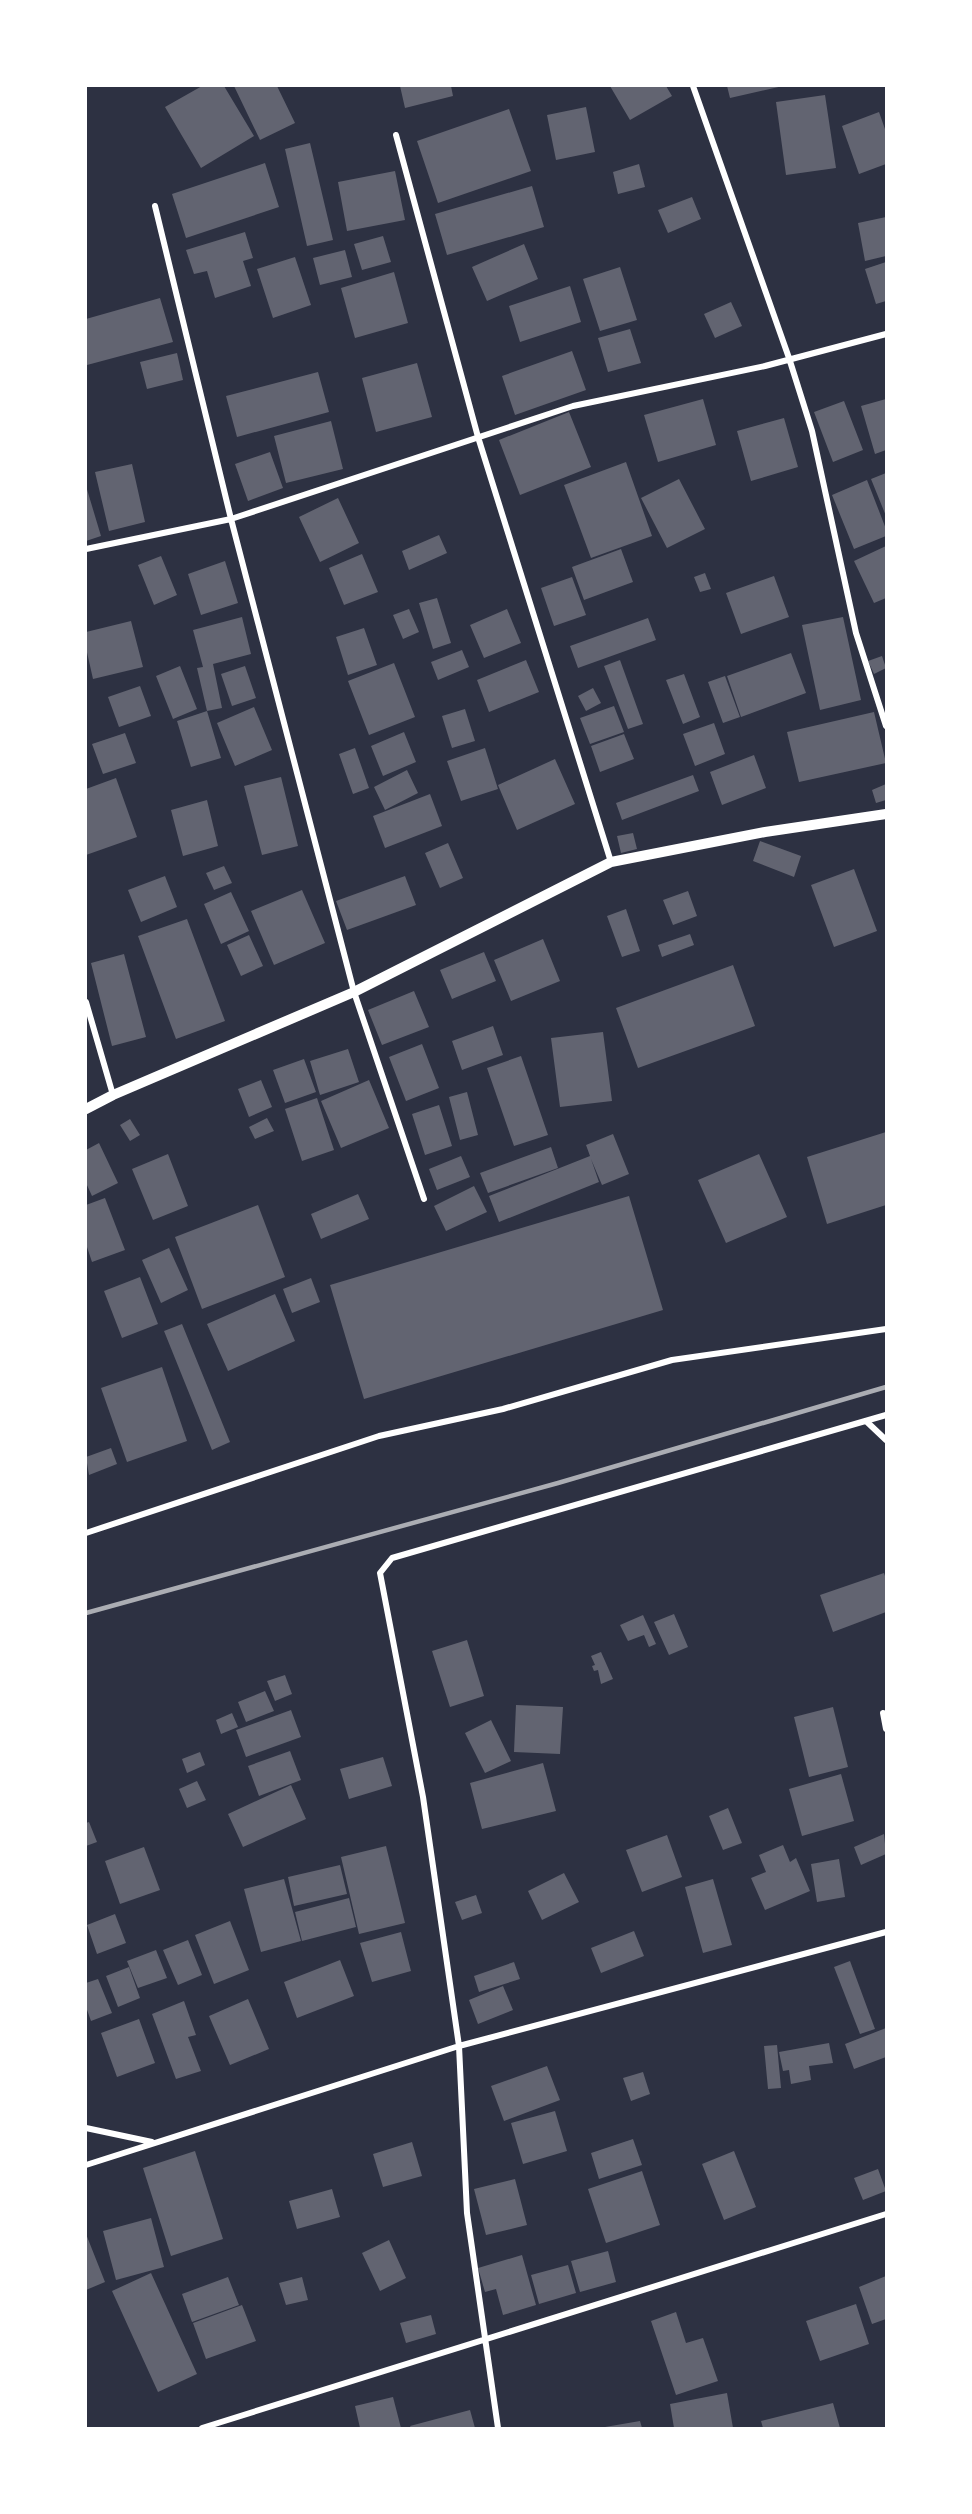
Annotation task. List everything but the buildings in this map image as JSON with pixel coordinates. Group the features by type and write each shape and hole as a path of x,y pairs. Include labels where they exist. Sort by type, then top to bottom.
{"street":[{"path":"693,86 789,358 812,431 856,633 886,726"},
{"path":"396,135 478,437 611,862"},
{"path":"155,206 231,519 354,992 424,1200"},
{"path":"86,549 231,519 573,406 765,366 886,334"},
{"path":"86,1109 113,1095 354,992 611,862 765,832 886,814"},
{"path":"86,1002 113,1095"},
{"path":"86,1533 379,1436 503,1409 672,1360 886,1329"},
{"path":"498,2428 483,2339 467,2213 459,2046 423,1797 380,1573 392,1558 886,1415"},
{"path":"866,1421 886,1440"},
{"path":"883,1713 886,1729"},
{"path":"86,2165 459,2046 886,1932"},
{"path":"86,2128 153,2142"},
{"path":"202,2428 886,2214"}],"railway":[{"path":"86,1613 558,1483 886,1387"}]}
